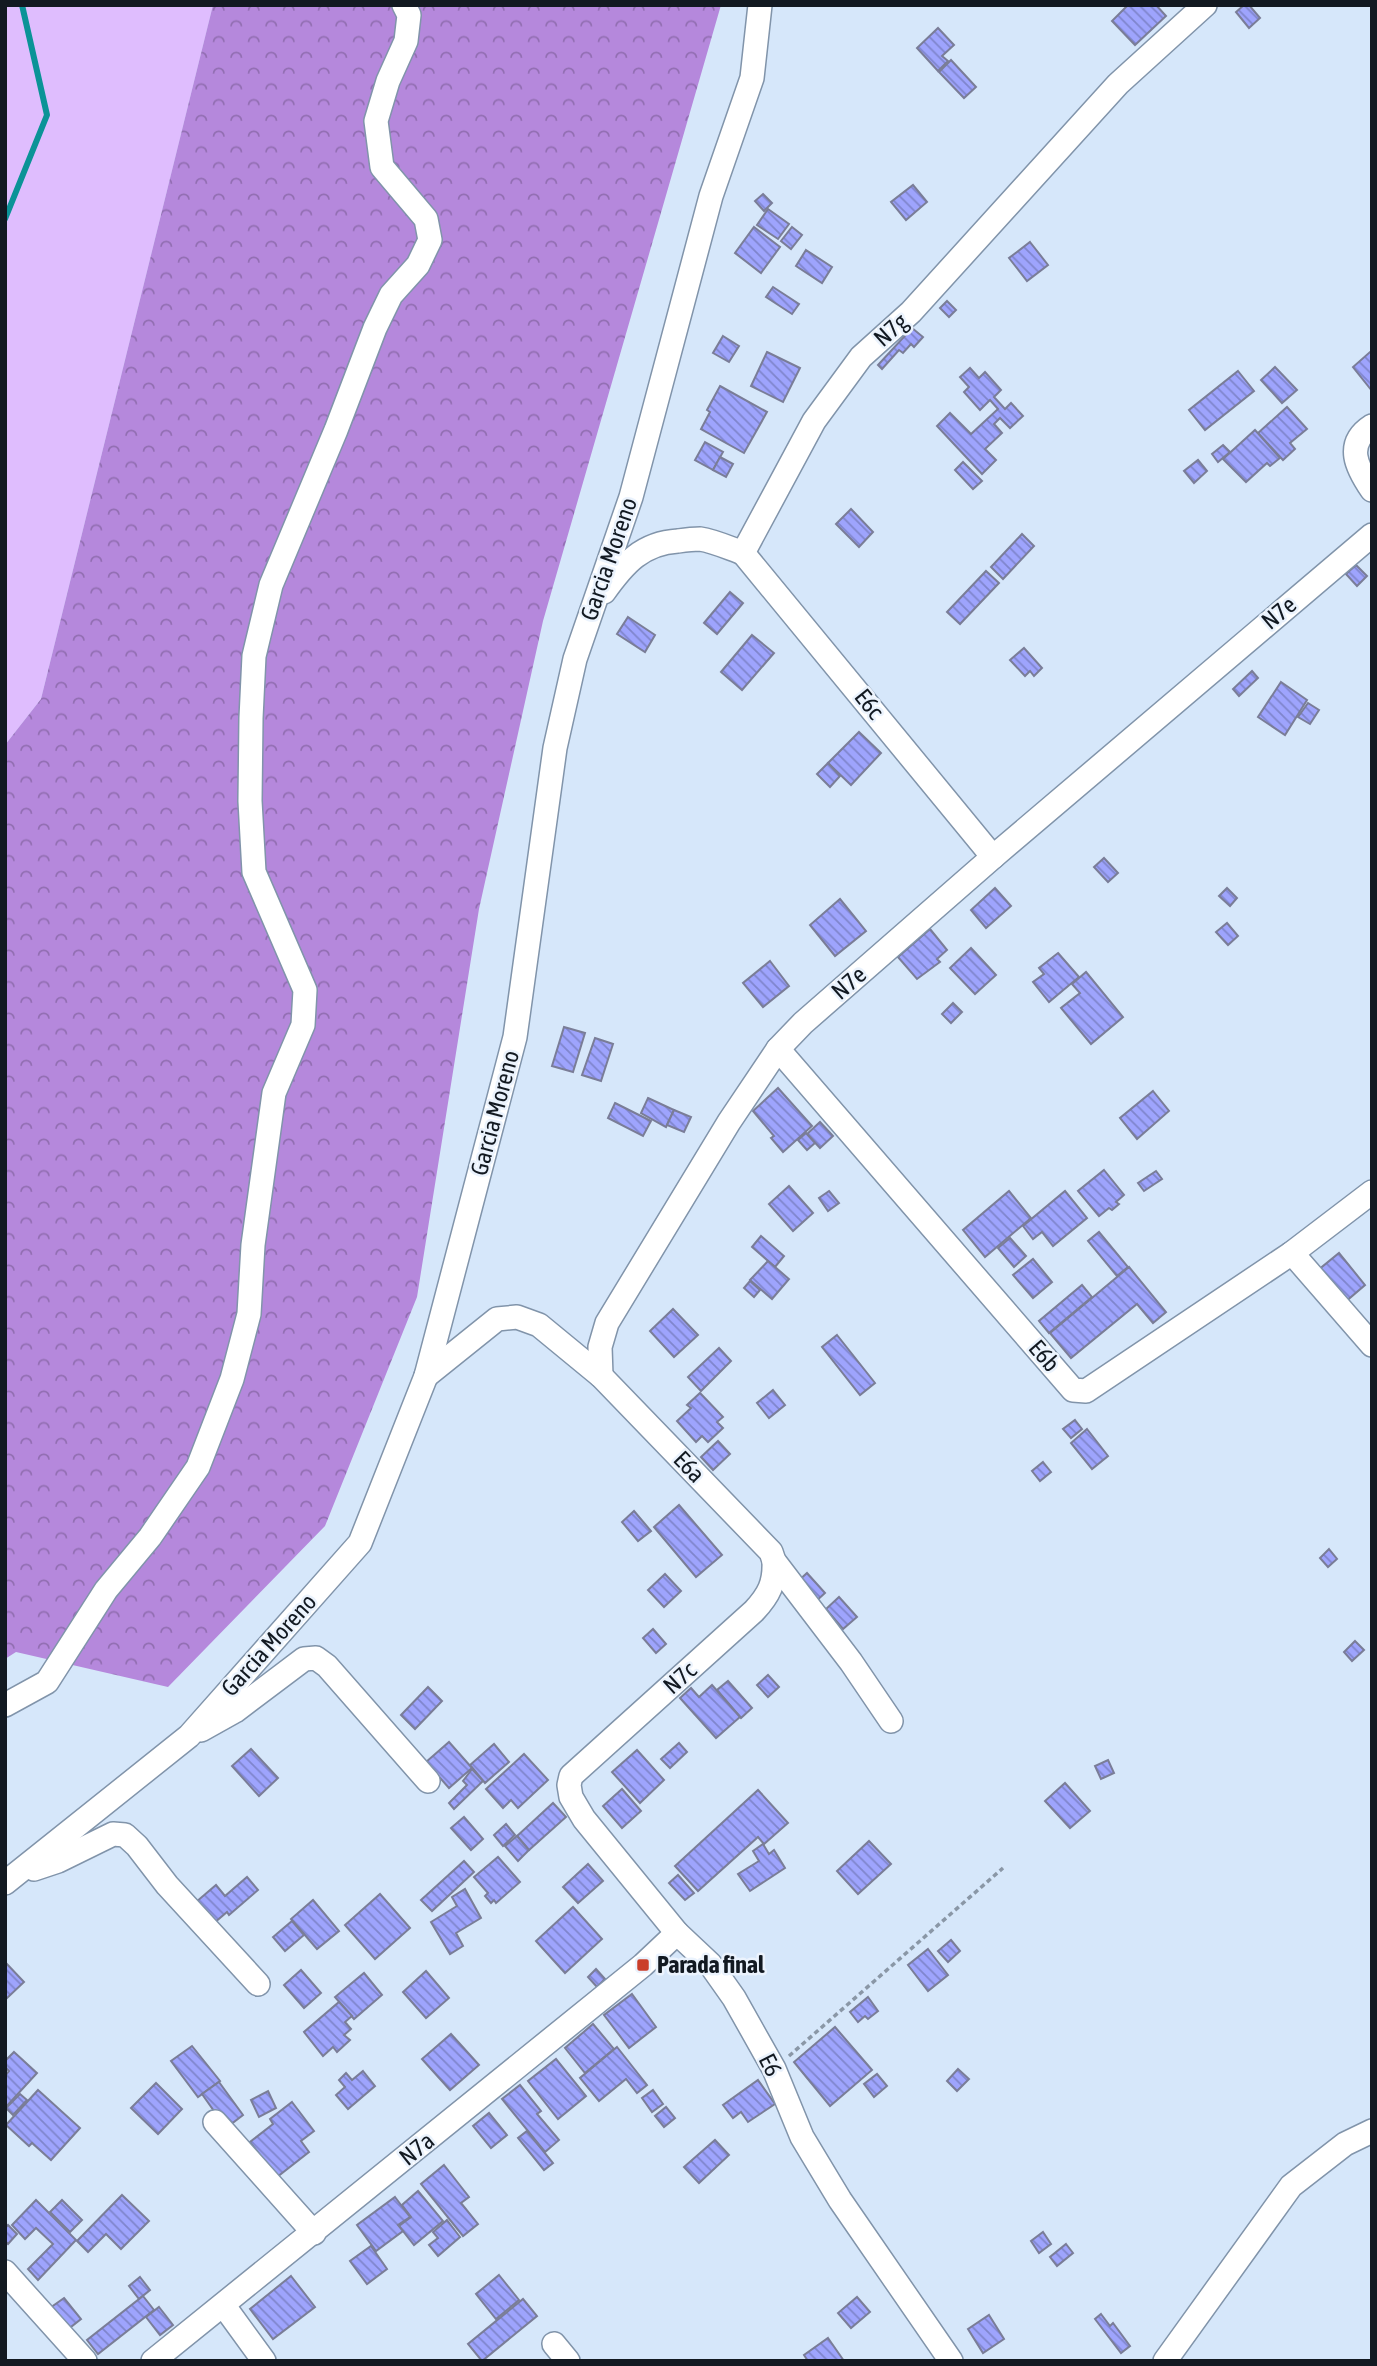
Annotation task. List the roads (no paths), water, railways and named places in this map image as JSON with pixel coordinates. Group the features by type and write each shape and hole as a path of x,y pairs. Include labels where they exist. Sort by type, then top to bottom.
{"street":[{"path":"5,1705 47,1682 106,1590 150,1537 198,1467 232,1379 249,1314 253,1245 274,1093 303,1025 305,990 254,872 250,802 254,656 271,585 371,338 391,295 418,265 430,240 426,219 382,167 376,121 388,81 406,41 409,15 404,5"},
{"name":"Garcia Moreno","path":"12,1879 189,1736 360,1543 426,1376 515,1037 555,748 575,659 631,497 711,196 752,78 760,5"},
{"name":"N7g","path":"743,552 814,421 861,357 911,312 1118,84 1205,5"},
{"path":"1372,426 1363,431 1355,446 1358,463 1372,490"},
{"name":"N7e","path":"601,1376 600,1347 607,1324 729,1122 778,1049 803,1023 993,857 1372,535"},
{"path":"592,608 618,573 645,549 660,542 700,539 743,552"},
{"name":"E6c","path":"743,552 993,857"},
{"name":"E6b","path":"778,1049 1073,1390 1086,1391 1292,1252 1372,1192"},
{"path":"1292,1252 1372,1345"},
{"path":"426,1376 497,1319 517,1317 538,1325 601,1376"},
{"name":"E6a","path":"601,1376 771,1552 774,1561 851,1662 891,1721"},
{"name":"N7c","path":"569,1786 571,1776 754,1611 773,1584 774,1561"},
{"path":"189,1736 235,1711 304,1659 316,1658 327,1666 428,1782"},
{"name":"E6","path":"569,1786 571,1797 584,1819 677,1933 710,1964 734,1998 774,2069 808,2147 840,2200 951,2361"},
{"path":"12,1879 58,1861 113,1834 125,1835 258,1984"},
{"name":"N7a","path":"153,2361 643,1965 677,1933"},
{"path":"215,2122 314,2233"},
{"path":"1164,2361 1291,2186 1345,2144 1372,2131"},
{"path":"5,2272 85,2361"},
{"path":"224,2306 264,2361"}],"waterway":[{"path":"5,219 47,115 22,5"}],"place":[{"name":"Parada final","path":"643,1965"}]}
